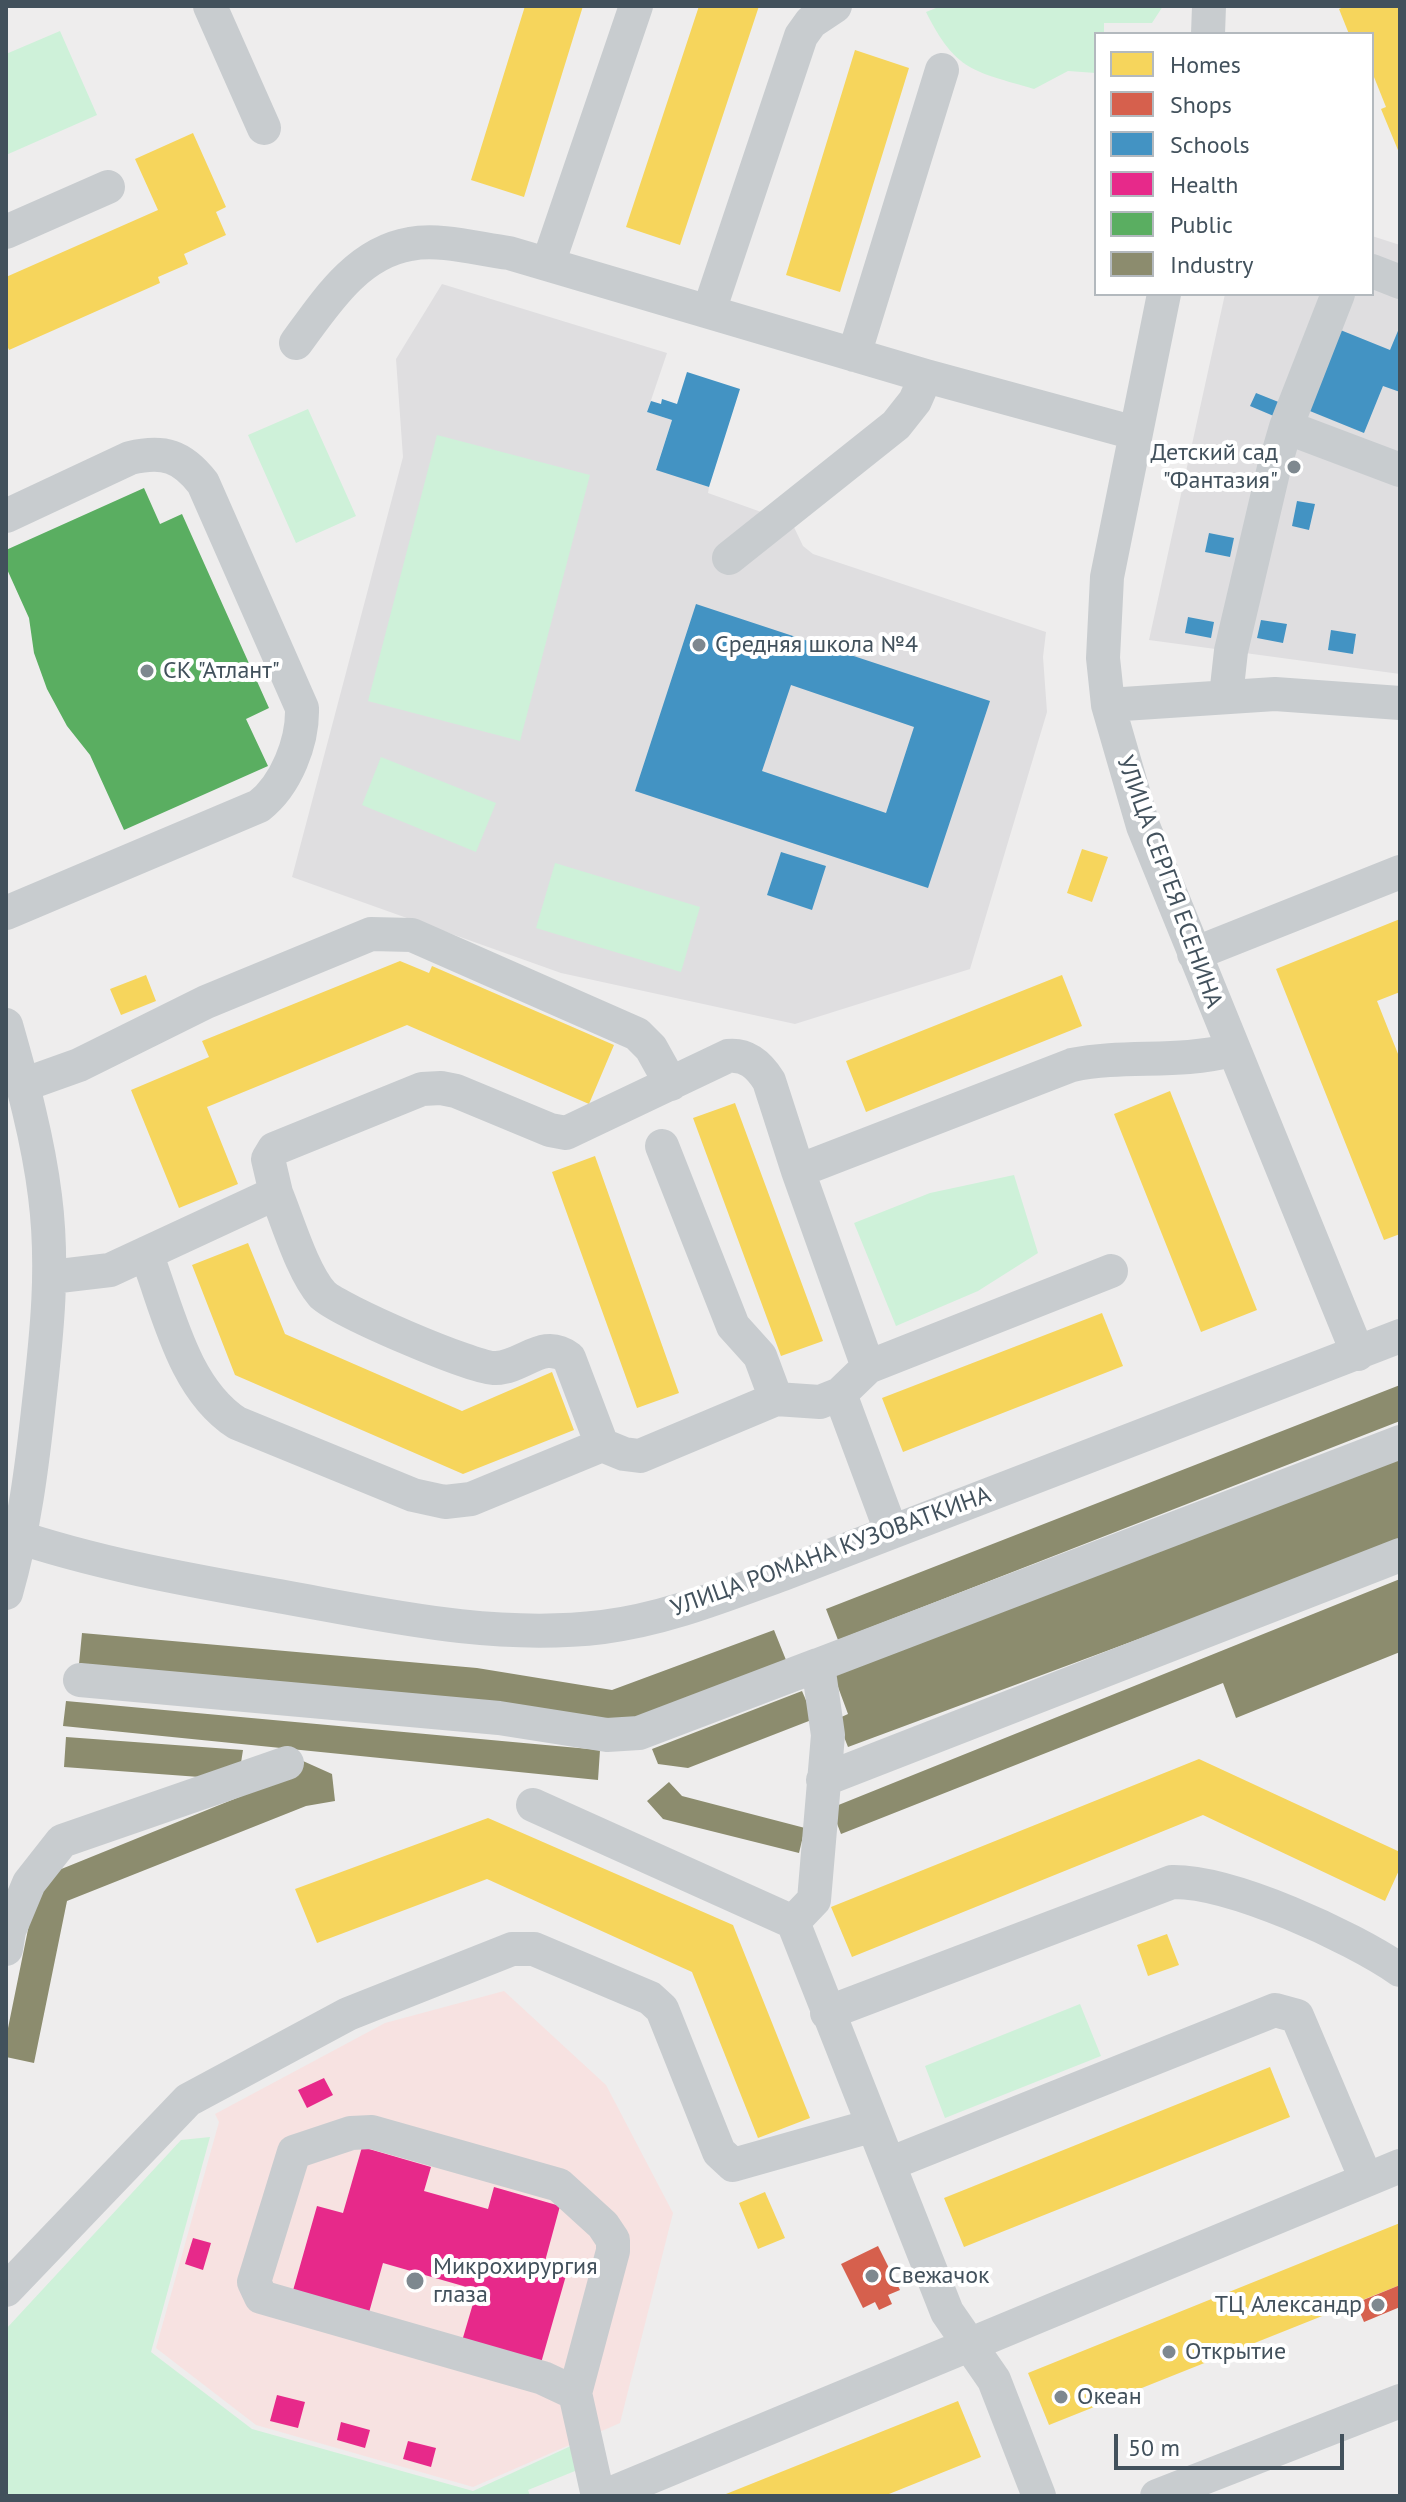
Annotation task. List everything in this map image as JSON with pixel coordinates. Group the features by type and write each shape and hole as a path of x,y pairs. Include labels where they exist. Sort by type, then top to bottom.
{"street":[{"path":"210,6 264,128"},
{"path":"548,264 636,6"},
{"path":"709,311 801,36 811,22 835,6"},
{"path":"1208,32 1209,6"},
{"path":"854,355 942,70"},
{"path":"6,232 108,187"},
{"path":"296,343 352,273 382,252 412,243 509,253 926,376 1135,433"},
{"path":"1374,272 1400,282"},
{"name":"УЛИЦА СЕРГЕЯ ЕСЕНИНА","path":"1164,296 1135,433 1103,618 1108,705 1143,826 1231,1050 1358,1354"},
{"path":"1226,696 1231,651 1286,427 1337,296"},
{"path":"729,558 896,425 915,401 926,376"},
{"path":"1286,427 1400,470"},
{"path":"6,516 130,458 169,454 189,465 203,483 302,708 302,727 278,792 259,806 6,913"},
{"path":"1108,705 1275,694 1400,703"},
{"path":"1194,954 1400,872"},
{"path":"23,1085 79,1065 233,990 371,934 390,932 412,935 637,1034 651,1048 671,1084"},
{"path":"6,1025 23,1085 45,1195 51,1277 6,1593"},
{"path":"798,1171 1072,1065 1104,1058 1196,1058 1231,1050"},
{"path":"602,1445 569,1358 560,1350 548,1348 510,1366 480,1367 336,1306 313,1282 276,1193 268,1159 274,1149 422,1089 456,1091 550,1130 566,1133 728,1056 753,1062 769,1081 868,1367"},
{"path":"662,1146 733,1326 760,1356 776,1399"},
{"path":"51,1277 110,1270 276,1193"},
{"path":"146,1253 197,1384 223,1414 237,1423 413,1495 445,1502 471,1499 602,1445 624,1454 640,1456 776,1399 820,1402 840,1394 868,1367 1111,1271"},
{"name":"УЛИЦА РОМАНА КУЗОВАТКИНА","path":"14,1536 153,1574 398,1619 511,1630 563,1630 628,1624 709,1601 1400,1336"},
{"path":"840,1394 891,1531"},
{"path":"80,1680 499,1718 607,1735 639,1733 1400,1442"},
{"path":"823,1780 1400,1555"},
{"path":"793,1922 814,1900 828,1735 818,1665"},
{"path":"6,1949 9,1931 29,1883 62,1841 287,1763"},
{"path":"533,1805 793,1922 947,2312 994,2380 1039,2496"},
{"path":"827,2013 1172,1882 1198,1882 1229,1889 1392,1959"},
{"path":"6,2290 188,2100 348,2014 512,1949 534,1949 650,1998 662,2009 719,2152 733,2165 871,2126"},
{"path":"889,2164 1275,2010 1297,2016 1366,2179"},
{"path":"575,2393 543,2378 261,2297 254,2282 294,2152 351,2133 372,2132 559,2185 572,2194 609,2233 613,2251 575,2393 598,2496"},
{"path":"605,2496 972,2347 1400,2166"},
{"path":"1157,2496 1400,2401"}],"shaded area":[{"name":"Детский сад \"Фантазия\"","path":"1374,237 1400,245 1400,674 1149,640 1225,296 1374,296"},
{"name":"Средняя школа №4","path":"442,284 667,353 647,412 672,420 656,469 709,487 708,493 792,523 803,546 813,554 1046,632 1043,657 1047,712 970,969 795,1024 561,973 292,877 403,457 396,359"},
{"name":"Микрохирургия глаза","path":"504,1991 606,2085 673,2213 620,2423 473,2487 256,2425 156,2348 219,2122 215,2114 385,2023"}],"green space":[{"path":"941,6 1163,6 1152,23 1104,23 1104,32 1094,32 1094,73 1068,71 1034,89 981,73 969,66 947,47 926,12"},
{"path":"60,31 97,115 6,155 6,54"},
{"path":"308,409 356,516 296,543 248,435"},
{"path":"437,435 590,475 520,741 368,701"},
{"path":"381,757 496,803 476,852 362,805"},
{"path":"555,863 700,907 681,972 536,928"},
{"path":"1014,1175 1038,1253 978,1291 896,1326 854,1223 930,1193"},
{"path":"1080,2004 1101,2056 945,2118 925,2066"},
{"path":"210,2137 151,2352 252,2429 473,2491 573,2445 580,2469 528,2490 530,2496 6,2496 6,2329 181,2140"}],"building: Homes":[{"path":"525,6 583,6 524,197 471,180"},
{"path":"699,6 759,6 680,245 626,227"},
{"path":"1346,6 1400,6 1400,155 1381,109 1386,107 1374,77 1374,32 1348,32 1339,9"},
{"path":"855,50 909,68 840,292 786,275"},
{"path":"193,133 226,207 216,212 226,235 184,254 188,264 158,277 160,283 9,350 6,343 6,277 158,210 135,159"},
{"path":"1082,849 1108,857 1092,902 1067,893"},
{"path":"1400,919 1400,992 1377,1001 1400,1059 1400,1234 1384,1240 1276,969"},
{"path":"400,961 429,973 432,966 614,1045 589,1104 407,1025 207,1107 238,1184 179,1208 131,1090 209,1057 202,1041"},
{"path":"146,975 156,1001 121,1015 110,989"},
{"path":"1062,975 1082,1026 866,1112 846,1061"},
{"path":"1170,1091 1257,1310 1201,1332 1114,1114"},
{"path":"735,1103 823,1341 781,1356 693,1118"},
{"path":"595,1156 679,1393 637,1408 552,1172"},
{"path":"248,1243 285,1334 462,1411 552,1372 574,1430 463,1474 235,1375 192,1265"},
{"path":"1102,1313 1123,1366 903,1452 882,1398"},
{"path":"1199,1759 1400,1852 1400,1868 1385,1901 1203,1815 852,1957 831,1907"},
{"path":"488,1818 733,1925 810,2118 758,2138 692,1972 487,1879 317,1943 295,1889"},
{"path":"1167,1934 1179,1965 1148,1976 1137,1945"},
{"path":"1270,2067 1290,2117 964,2247 944,2198"},
{"path":"765,2192 785,2238 758,2249 739,2203"},
{"path":"1400,2223 1400,2285 1049,2425 1028,2373"},
{"path":"958,2401 981,2457 884,2496 721,2496"}],"building: Shops":[{"path":"878,2246 900,2290 888,2295 892,2304 879,2310 875,2302 863,2308 841,2264"},
{"name":"ТЦ Александр","path":"1400,2285 1400,2307 1364,2322 1356,2303"}],"building: Schools":[{"path":"1400,326 1400,392 1383,386 1364,433 1300,407 1333,327 1390,350"},
{"path":"687,372 740,389 709,487 656,470 672,420 647,412 651,401 661,404 662,399 677,404"},
{"path":"1256,393 1281,403 1276,417 1250,406"},
{"path":"1297,501 1315,504 1309,530 1292,526"},
{"path":"1209,533 1234,538 1230,557 1205,552"},
{"path":"696,604 990,701 928,888 635,791","holes":["791,685 914,727 886,813 762,771"]},
{"path":"1188,617 1214,622 1211,638 1185,633"},
{"path":"1261,620 1287,624 1283,643 1257,638"},
{"path":"1331,630 1356,634 1353,654 1328,650"},
{"path":"781,852 826,866 812,910 767,895"}],"building: Health":[{"path":"324,2078 333,2095 307,2108 298,2090"},
{"path":"362,2147 431,2167 424,2191 488,2209 494,2187 560,2206 544,2265 567,2272 541,2363 462,2341 477,2290 383,2263 368,2316 292,2294 317,2206 343,2213"},
{"path":"193,2238 211,2243 203,2270 185,2264"},
{"path":"277,2395 305,2402 298,2428 270,2421"},
{"path":"341,2422 370,2430 365,2448 337,2440"},
{"path":"408,2441 436,2448 431,2467 403,2459"}],"building: Public":[{"name":"СК \"Атлант\"","path":"144,488 160,524 182,514 269,708 246,719 268,766 124,830 90,755 67,726 47,689 34,653 29,618 6,567 6,550"}],"building: Industry":[{"path":"1400,1385 1400,1421 838,1640 826,1609"},
{"path":"1400,1458 1400,1542 848,1747 837,1719 848,1714 834,1676"},
{"path":"1400,1579 1400,1652 1236,1718 1223,1683 841,1834 831,1808"},
{"path":"774,1630 786,1660 622,1722 79,1664 82,1633 477,1668 612,1690"},
{"path":"802,1691 814,1719 688,1768 658,1764 652,1749"},
{"path":"66,1701 600,1750 598,1780 63,1726"},
{"path":"66,1737 243,1750 240,1769 213,1778 64,1767"},
{"path":"303,1761 332,1774 335,1801 306,1806 67,1901 34,2063 6,2057 6,2038 35,1895 49,1874 291,1776"},
{"path":"669,1782 682,1796 805,1828 799,1853 663,1819 647,1801"}],"place":[{"name":"Детский сад \"Фантазия\"","path":"1294,467"},
{"name":"Средняя школа №4","path":"699,645"},
{"name":"СК \"Атлант\"","path":"147,671"},
{"name":"Свежачок","path":"872,2276"},
{"name":"Микрохирургия глаза","path":"415,2281"},
{"name":"ТЦ Александр","path":"1378,2305"},
{"name":"Открытие","path":"1169,2352"},
{"name":"Океан","path":"1061,2397"}]}
